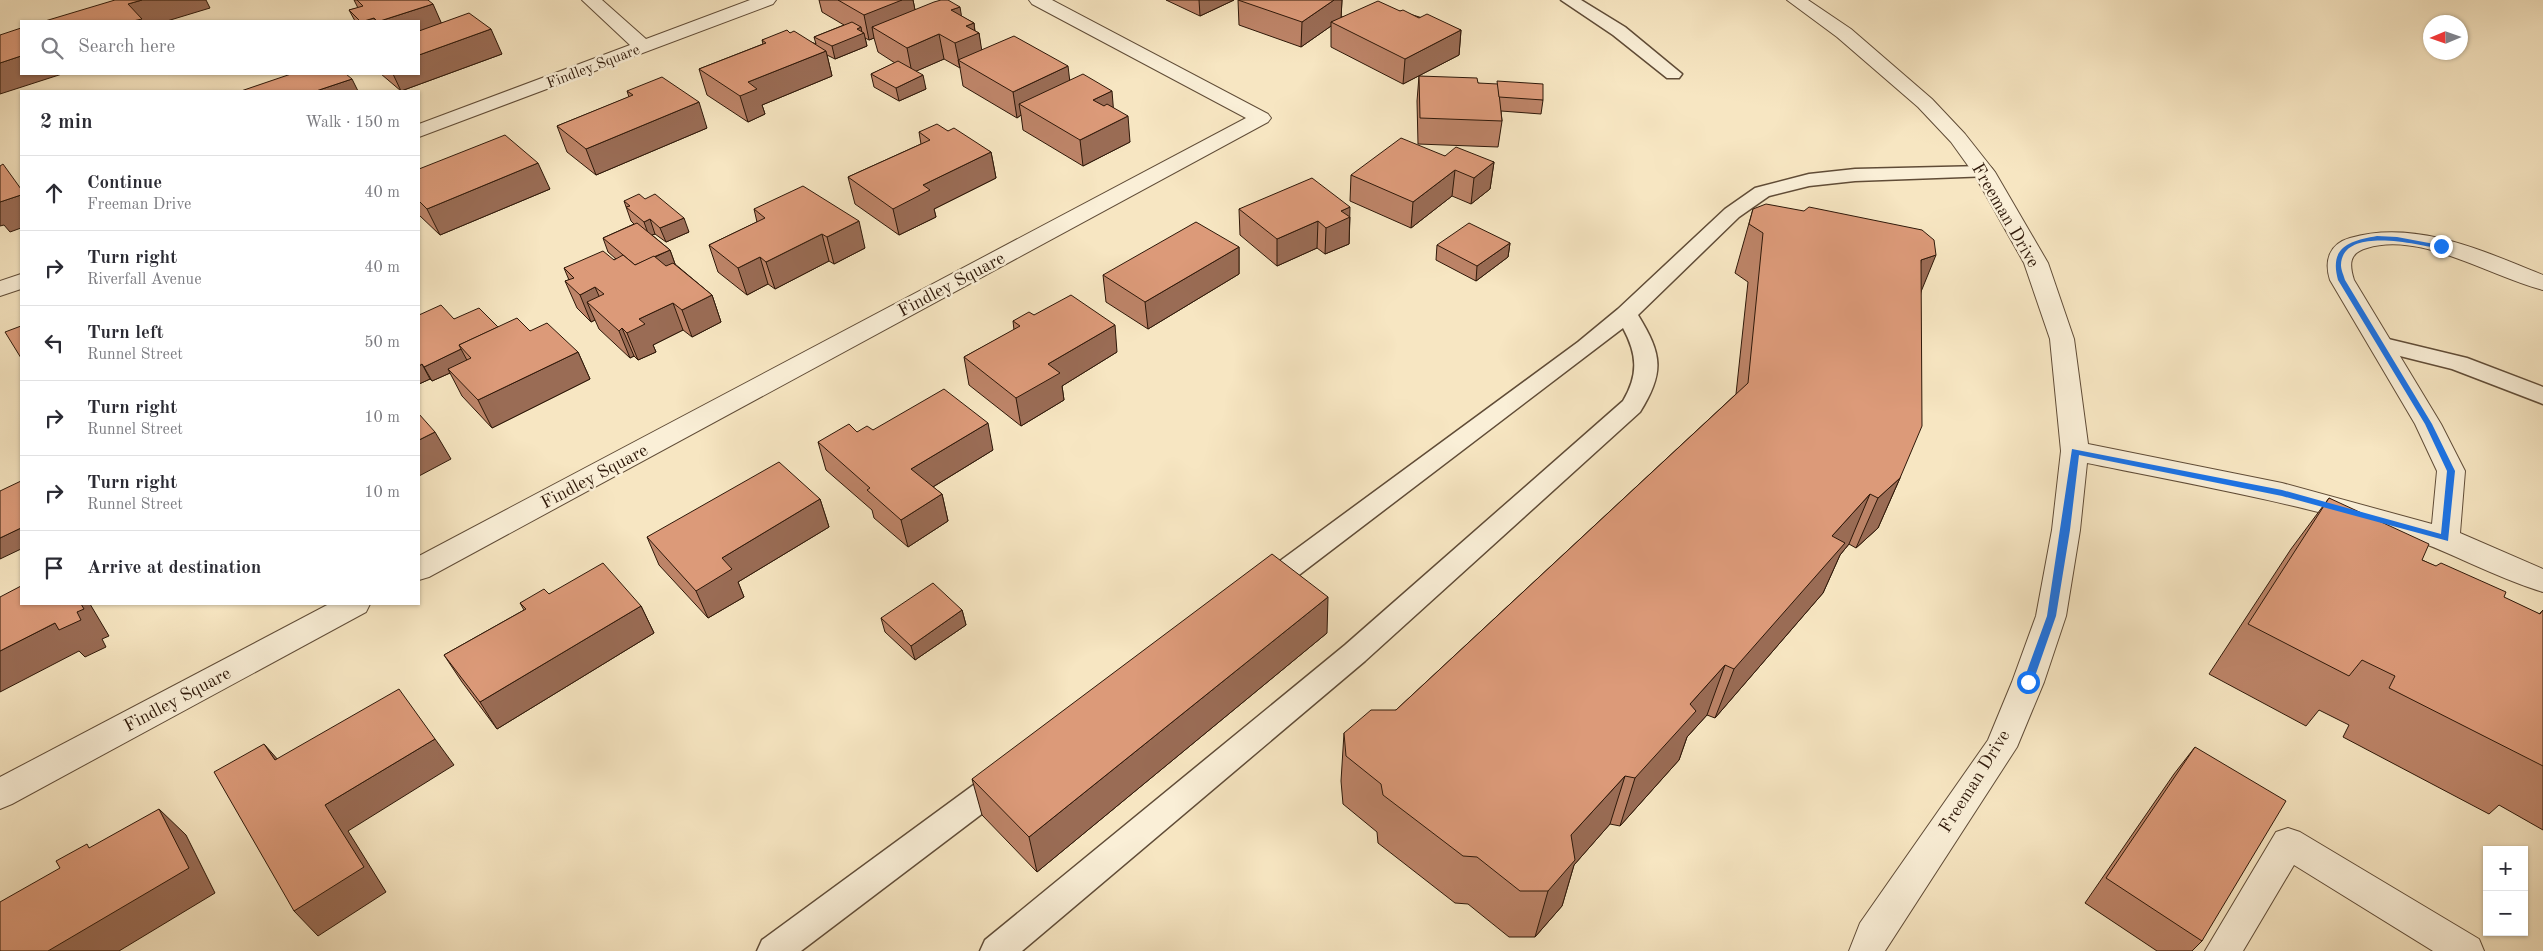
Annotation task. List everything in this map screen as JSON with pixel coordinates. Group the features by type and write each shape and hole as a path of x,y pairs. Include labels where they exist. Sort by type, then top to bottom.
{"street":[{"path":"590,0 644,47"},
{"name":"Findley Square","path":"420,131 767,0"},
{"name":"Findley Square","path":"420,568 1260,118 1038,0"},
{"name":"Freeman Drive","path":"1796,0 1844,34 1924,103 1958,138 1984,172 2036,263 2062,339 2075,451 2066,530 2051,616 2028,682 2001,747 1863,946"},
{"path":"2445,539 2451,471 2428,424 2342,280 2338,265 2340,256 2347,247 2360,241 2377,238 2397,239 2441,246 2543,283"},
{"path":"0,289 20,281"},
{"path":"2075,451 2282,493 2402,525 2445,539 2543,581"},
{"name":"Findley Square","path":"0,794 353,605"},
{"path":"2223,951 2288,842 2466,951"}],"lane":[{"path":"1569,0 1619,32 1673,74"},
{"path":"1242,604 1586,347 1626,314 1732,213 1762,192 1779,186 1809,180 1855,175 1984,172"},
{"path":"997,951 1355,653 1632,406 1645,387 1648,368 1644,343 1626,314"},
{"path":"2380,344 2459,363 2543,396"},
{"path":"774,951 1025,764"}],"building":[{"path":"115,0 142,0 128,4 142,19 138,20 48,20"},
{"path":"357,0 428,0 433,4 383,20 376,20 374,18 359,20 349,10 363,6"},
{"path":"838,0 902,0 864,15"},
{"path":"948,0 960,7 951,10 974,23 966,26 979,33 955,43 939,34 907,48 872,27 934,2"},
{"path":"1238,0 1334,0 1302,22"},
{"path":"1378,1 1419,18 1427,14 1461,30 1405,59 1331,22"},
{"path":"469,13 491,29 420,55 420,31"},
{"path":"852,22 861,27 857,29 864,33 832,46 814,37"},
{"path":"20,28 20,56 0,63 0,35"},
{"path":"787,30 790,33 794,31 826,51 748,82 757,89 740,96 699,69 766,43 762,40"},
{"path":"1014,36 1068,66 1013,92 958,60"},
{"path":"898,61 923,75 896,88 871,74"},
{"path":"1083,74 1112,91 1093,100 1104,106 1107,104 1128,116 1080,140 1019,104"},
{"path":"288,75 347,75 352,79 319,90 244,90"},
{"path":"1419,76 1477,78 1478,83 1498,84 1502,121 1420,118"},
{"path":"662,77 699,102 586,149 557,126 633,95 627,91"},
{"path":"1497,81 1543,84 1543,100 1499,97"},
{"path":"937,124 948,131 954,128 991,152 923,185 930,190 893,209 848,177 930,140 919,132"},
{"path":"505,135 538,163 427,209 420,202 420,169"},
{"path":"1401,138 1445,156 1456,147 1494,162 1474,178 1455,170 1413,202 1351,175"},
{"path":"3,164 20,188 20,195 0,202 0,166"},
{"path":"1312,178 1350,207 1341,211 1350,217 1326,228 1318,221 1277,239 1239,209"},
{"path":"803,186 859,221 827,237 822,234 766,262 760,257 738,268 709,245 765,218 754,209"},
{"path":"639,194 645,199 655,194 684,218 660,228 650,219 644,222 626,207 630,206 624,201"},
{"path":"1766,204 1804,211 1809,207 1922,230 1934,240 1936,255 1921,260 1922,426 1900,478 1878,498 1870,494 1832,536 1845,543 1734,669 1725,665 1690,704 1696,711 1635,778 1625,776 1571,835 1575,860 1548,891 1520,891 1477,857 1463,856 1383,795 1381,784 1346,756 1344,733 1371,710 1396,710 1748,383 1763,233 1749,224 1753,209"},
{"path":"1196,222 1239,247 1145,302 1103,275"},
{"path":"637,223 670,250 635,265 603,238"},
{"path":"1469,223 1510,243 1477,266 1437,245"},
{"path":"603,251 614,260 623,255 635,265 654,256 666,266 673,263 712,295 682,310 673,303 639,319 645,324 627,333 622,328 619,331 587,302 604,294 595,287 580,295 565,281 574,278 564,268"},
{"path":"1071,295 1115,325 1048,364 1060,373 1016,398 964,357 1020,326 1013,321 1029,312 1034,315"},
{"path":"441,305 454,319 479,308 498,327 459,345 461,349 424,367 422,364 420,365 420,315"},
{"path":"517,318 530,331 547,323 578,352 478,400 448,369 471,358 459,345"},
{"path":"20,326 20,356 5,332"},
{"path":"944,389 988,423 911,469 942,494 901,520 867,490 870,488 818,442 849,424 857,432 867,426 873,430"},
{"path":"420,415 435,432 420,440"},
{"path":"779,462 820,499 722,558 732,569 696,591 647,537"},
{"path":"20,481 20,528 0,538 0,491"},
{"path":"2329,498 2429,544 2422,560 2436,566 2441,563 2506,592 2504,597 2540,614 2543,610 2543,766 2389,688 2395,676 2362,660 2349,676 2248,624"},
{"path":"1272,554 1328,597 1029,837 972,779"},
{"path":"603,563 641,606 480,702 444,655 526,609 520,603 544,589 549,594"},
{"path":"933,583 962,610 911,646 881,618"},
{"path":"20,587 20,605 82,605 84,609 77,612 81,620 59,630 55,623 0,651 0,597"},
{"path":"399,689 435,739 325,805 364,867 294,911 214,772 264,744 275,760"},
{"path":"2195,747 2286,801 2202,941 2106,878"},
{"path":"159,809 189,868 48,951 0,951 0,902 60,868 56,861 87,844 89,848"}],"route":[{"path":"2028,682 2051,616 2066,530 2075,451 2282,493 2402,525 2445,539 2451,471 2442,448 2342,280 2338,265 2340,256 2347,247 2360,241 2377,238 2397,239 2441,246"}]}
